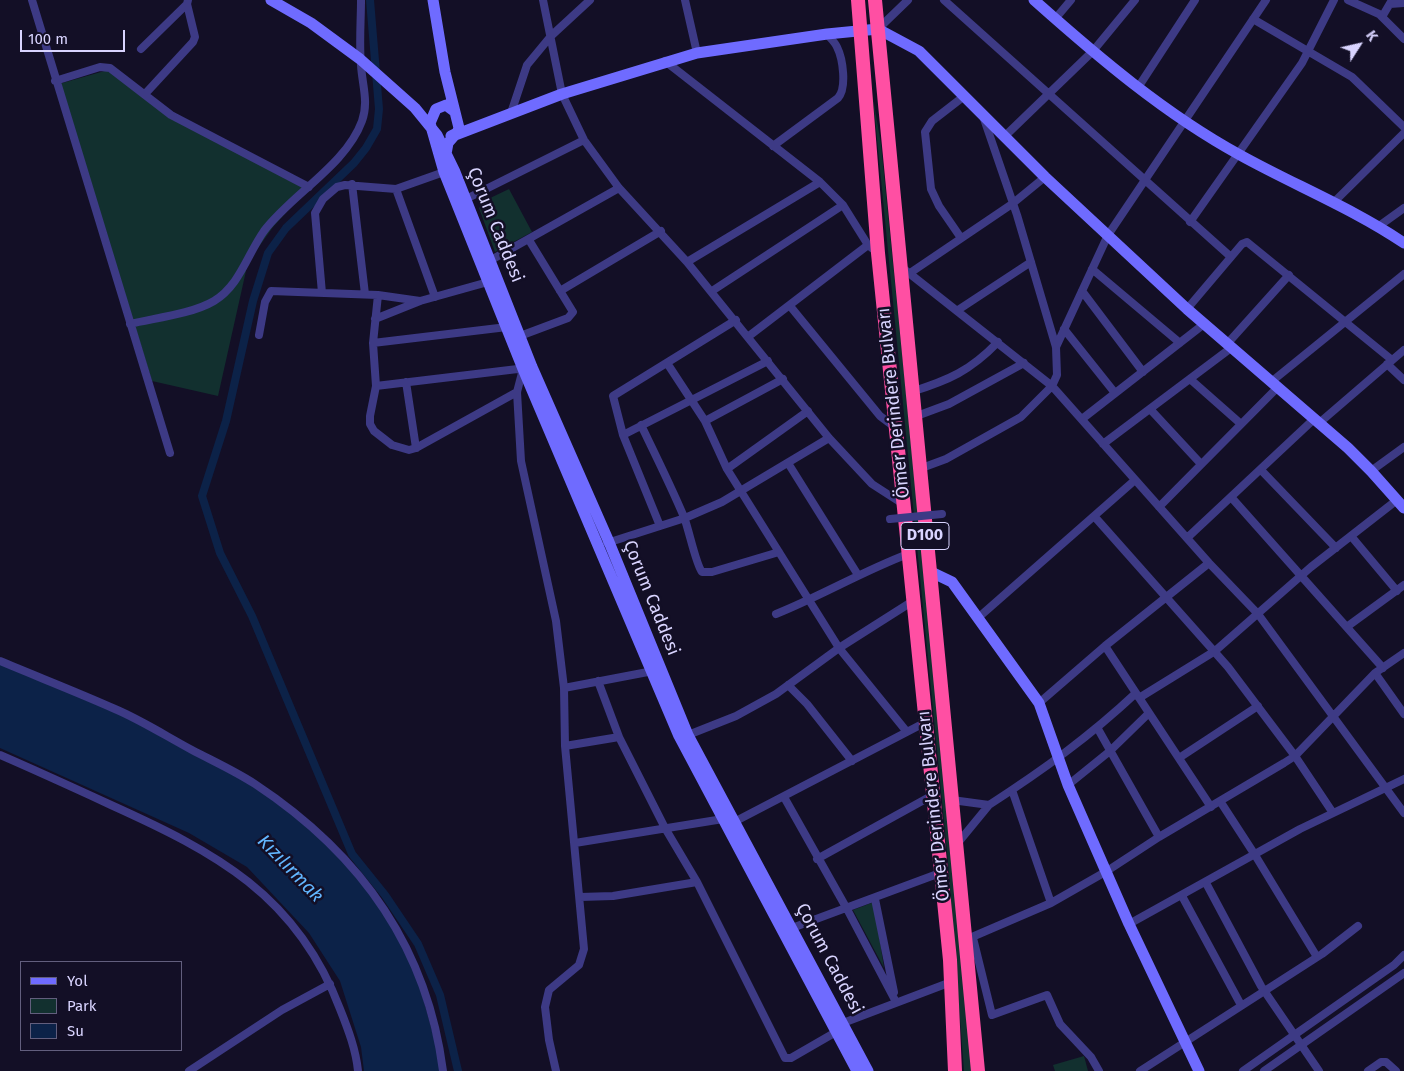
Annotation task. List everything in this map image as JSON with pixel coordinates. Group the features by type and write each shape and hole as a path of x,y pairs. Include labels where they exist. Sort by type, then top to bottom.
{"highway":[{"name":"Ömer Derindere Bulvarı","path":"858,0 862,31 873,249 896,428 926,722 951,982 955,1071"},
{"name":"Ömer Derindere Bulvarı","path":"875,0 904,269 911,392 928,571 952,800 969,939 978,1071"}],"street":[{"path":"32,0 55,82 170,453"},
{"name":"Çorum Caddesi","path":"271,0 311,23 360,59 384,79 430,125 446,154 491,260 520,336 528,368"},
{"path":"130,324 203,306 222,295 237,280 265,230 342,152 362,122 365,104 360,59 361,0"},
{"path":"433,0 445,72 460,132"},
{"path":"543,0 562,94 584,140 619,188 661,231 712,291 829,438 872,484 903,504"},
{"path":"511,113 526,65 551,36 590,0"},
{"path":"685,0 696,53"},
{"path":"878,30 908,0"},
{"path":"944,0 1231,257"},
{"path":"1034,0 1092,51 1185,122 1239,155 1379,226 1404,243"},
{"path":"1055,18 1071,0"},
{"path":"1004,137 1092,51 1135,0"},
{"path":"1138,86 1195,0"},
{"path":"1056,347 1108,235 1266,0"},
{"path":"1190,222 1239,155 1309,51 1334,0"},
{"path":"1348,0 1365,6 1382,17 1404,39"},
{"path":"145,94 193,42 194,32 187,2"},
{"path":"141,49 187,2"},
{"path":"1382,17 1391,2 1404,3"},
{"path":"1253,19 1352,77 1404,127"},
{"path":"437,136 460,132 562,94 696,53 827,34 878,30 919,51 1044,176 1187,309 1371,470 1401,504 1351,536 1302,575 1214,651 1137,695 1098,729 1058,759 989,805 957,844"},
{"path":"773,146 838,98 842,92 840,55 837,46 827,34"},
{"path":"665,61 820,182 843,205 873,249 749,336"},
{"path":"55,82 105,66 112,69 170,115 309,187"},
{"path":"430,125 443,96 445,72"},
{"path":"961,238 939,206 931,189 924,132 932,121 963,97"},
{"path":"420,113 427,114 445,105 454,111"},
{"path":"919,469 946,459 1021,417 1052,386 1057,375 1056,347 1031,262 983,116"},
{"name":"Çorum Caddesi","path":"430,125 444,172 488,282 528,368 688,735 729,821 840,1027 868,1071"},
{"path":"446,154 448,143 460,132"},
{"path":"1333,203 1404,133"},
{"path":"466,199 584,140"},
{"path":"322,293 315,218 316,208 323,199 337,188 352,184 396,189 444,172"},
{"path":"1044,176 1012,204 961,238 904,269 1052,386 1209,563 1258,614 1404,813"},
{"path":"687,262 820,182"},
{"path":"352,184 365,294"},
{"path":"491,260 619,188"},
{"path":"396,189 435,297"},
{"path":"712,291 843,205"},
{"path":"1379,226 1404,208"},
{"path":"560,291 661,231"},
{"path":"520,336 572,315 572,309 529,240"},
{"path":"1187,309 1242,244 1247,242 1347,322 1390,362 1404,380"},
{"path":"958,310 1031,262"},
{"path":"1092,270 1180,343"},
{"path":"1159,506 1241,424 1274,385 1404,274"},
{"path":"1103,444 1190,379 1229,346 1289,275"},
{"path":"375,319 420,301 488,282"},
{"path":"259,335 265,302 271,291 365,294 420,301"},
{"path":"1082,291 1143,372"},
{"path":"378,295 372,343 376,386 370,416 374,431 392,445 409,450 416,448 517,392"},
{"path":"790,306 880,416 896,428"},
{"path":"660,526 623,435 613,396 736,320"},
{"path":"1082,420 1204,324"},
{"path":"372,343 507,326"},
{"path":"1064,329 1082,349 1115,393"},
{"path":"911,392 957,376 980,360 998,342"},
{"path":"1187,538 1260,470 1404,350"},
{"path":"623,435 768,361"},
{"path":"667,363 705,421 727,469 839,648 907,732"},
{"path":"914,417 949,404 1024,363"},
{"path":"376,386 528,368"},
{"path":"528,368 517,392 521,461 556,621 564,688 565,746 584,949 579,965 550,990 545,1007 548,1040 556,1071"},
{"path":"705,421 783,379"},
{"path":"1190,379 1241,424"},
{"path":"406,382 416,448"},
{"path":"1150,409 1201,464"},
{"path":"727,469 808,412"},
{"path":"641,425 685,518 699,568 705,573 779,552"},
{"path":"605,544 685,518 722,502 829,438"},
{"path":"1371,470 1404,447"},
{"path":"788,462 858,576"},
{"path":"1260,470 1336,548"},
{"path":"978,616 1136,480"},
{"path":"1231,497 1348,626 1383,668"},
{"path":"890,519 942,514"},
{"path":"1094,516 1214,651 1258,706 1333,813"},
{"path":"1351,536 1397,591"},
{"name":"Çorum Caddesi","path":"605,544 679,736 792,928 840,1027 858,1071"},
{"path":"776,614 809,601 880,565 908,554"},
{"path":"1039,703 1105,646 1209,563"},
{"path":"928,571 952,582 1039,703 1068,785 1108,871 1129,924 1199,1071"},
{"path":"1348,626 1404,585"},
{"path":"688,735 736,716 788,685 839,648 913,601"},
{"path":"1105,646 1211,807"},
{"path":"1099,1071 1091,1057 1060,1024 1047,995 992,1015 969,939 1051,902 1108,871 1294,756 1375,673 1404,653"},
{"path":"0,661 117,709 252,782 281,802 327,839 373,893 407,948 428,1002 443,1071"},
{"path":"564,688 653,671"},
{"path":"1375,673 1404,714"},
{"path":"598,681 619,737 665,828 697,882 785,1058 792,1058 840,1027 896,1002 951,982"},
{"path":"788,685 807,704 852,761"},
{"path":"1179,758 1258,706"},
{"path":"1068,785 1110,751 1149,713"},
{"path":"575,843 665,828 729,821 784,797 926,722"},
{"path":"1098,729 1159,838"},
{"path":"565,746 619,737"},
{"path":"0,755 152,823 206,850 234,868 267,897 282,913 315,958 330,984 344,1018 358,1071"},
{"path":"1129,924 1206,883 1300,829 1404,779"},
{"path":"1012,790 1051,902"},
{"path":"817,859 933,795"},
{"path":"784,797 817,859 848,909 896,1002"},
{"path":"952,800 989,805"},
{"path":"1220,801 1317,957"},
{"path":"792,928 875,899 940,873"},
{"path":"580,897 613,896 697,882"},
{"path":"1206,883 1265,992 1319,1071"},
{"path":"1182,896 1242,1005"},
{"path":"875,899 896,1002"},
{"path":"1140,1071 1186,1044 1242,1005 1265,992 1317,957 1358,926"},
{"path":"1243,1071 1394,965 1404,955"},
{"path":"1264,1071 1404,973"},
{"path":"189,1071 274,1015 330,984"},
{"path":"1368,1071 1381,1062 1386,1062 1396,1071"}],"green space":[{"path":"108,70 171,115 309,187 273,227 248,262 218,396 152,381 59,84"},
{"path":"873,98 881,144 974,1071 964,1071 948,862"},
{"path":"509,189 532,232 495,252 479,208 486,200"},
{"path":"874,902 884,968 853,910"},
{"path":"1084,1056 1088,1071 1055,1071 1053,1065"}],"water":[{"name":"Kızılırmak","path":"0,661 117,709 281,802 360,875 414,965 443,1071 364,1071 361,1047 340,981 309,933 247,867 189,833 0,748"}],"waterway":[{"path":"370,0 379,109 377,129 366,148 354,163 286,228 268,253 253,301 226,421 202,496 220,553 252,616 352,854 385,895 418,944 440,995 458,1071"}]}
